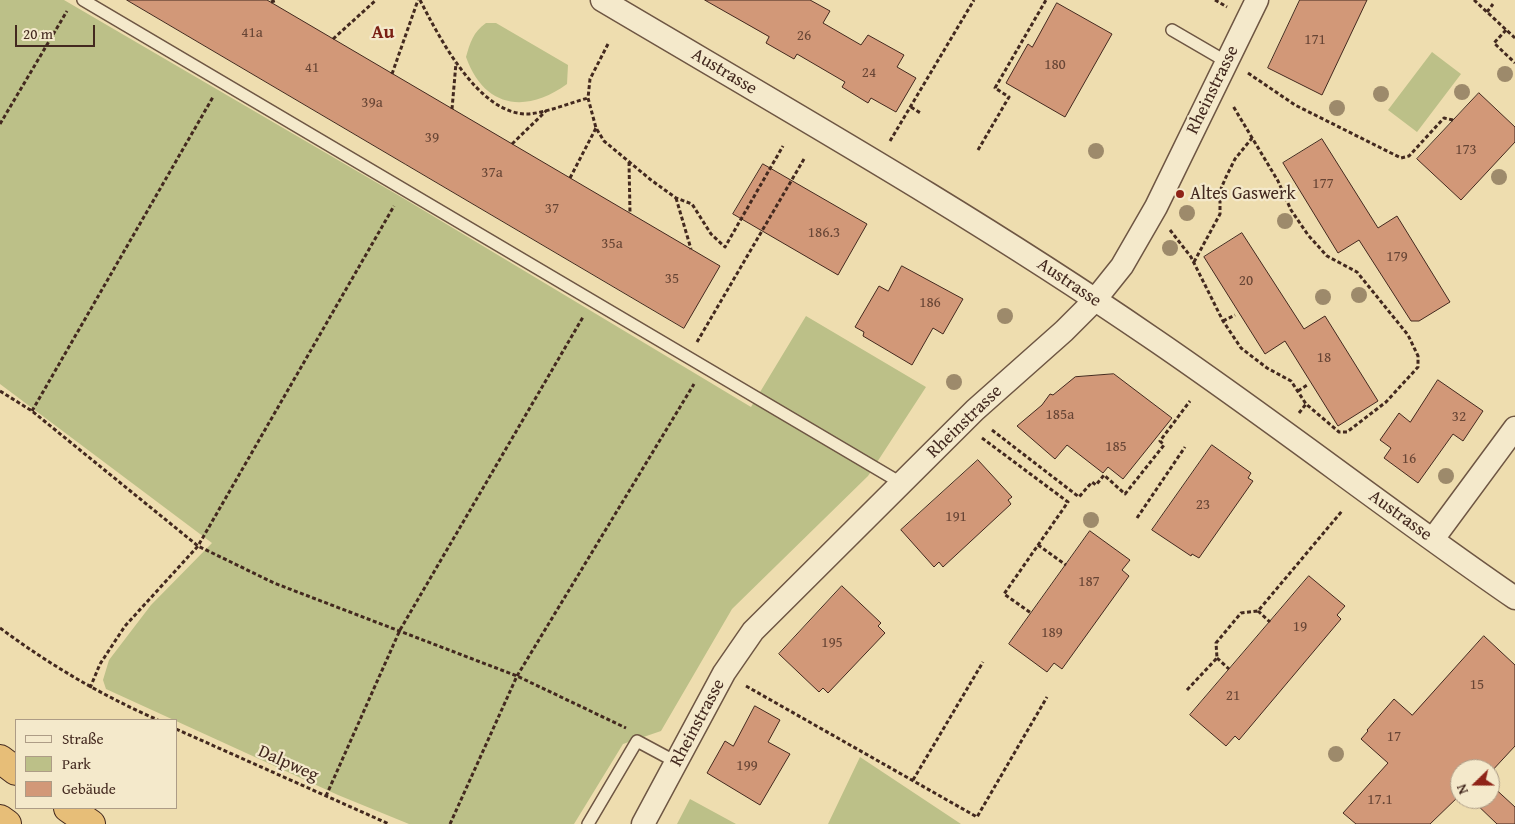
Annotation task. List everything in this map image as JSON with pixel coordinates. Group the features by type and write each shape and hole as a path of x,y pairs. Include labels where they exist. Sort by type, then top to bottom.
{"highway":[{"path":"0,759 15,770"},
{"path":"69,809 91,824"},
{"path":"0,819 7,824"}],"street":[{"name":"Austrasse","path":"602,0 878,163 1044,266 1094,301 1148,335 1515,598"},
{"name":"Rheinstrasse","path":"643,824 678,763 724,673 753,631 975,410 1064,331 1094,301 1122,266 1236,67 1257,0"},
{"path":"1433,539 1515,428"}],"lane":[{"path":"83,0 901,483"},
{"path":"1172,30 1236,67"},
{"path":"588,824 637,741 678,763"}],"path":[{"path":"271,2 277,0"},
{"path":"333,39 376,0"},
{"path":"419,0 443,45 456,63 472,83 495,102 517,113 530,114 588,98"},
{"path":"392,74 419,0"},
{"path":"878,163 974,0"},
{"path":"978,150 1009,97 995,88 1046,0"},
{"path":"1215,0 1227,7"},
{"path":"1474,0 1515,38"},
{"path":"1487,12 1493,4"},
{"path":"0,124 68,8"},
{"path":"1506,30 1494,43 1515,62"},
{"path":"608,44 590,79 588,98 596,128 604,141 629,162 676,198 692,204 711,234 725,247 783,146"},
{"path":"452,109 456,63"},
{"path":"1236,67 1295,105 1401,158 1410,156 1444,118 1453,120"},
{"path":"32,411 222,82"},
{"path":"1168,228 1194,262 1223,321 1241,348 1267,368 1292,381 1306,404 1339,432 1346,432 1386,402 1418,368 1418,356 1408,335 1357,272 1328,256 1308,235 1291,210 1278,181 1230,102"},
{"path":"910,106 922,114"},
{"path":"512,144 548,109"},
{"path":"570,178 596,128"},
{"path":"1194,262 1220,214 1220,191 1226,177 1235,158 1252,138"},
{"path":"688,357 804,159"},
{"path":"629,162 630,213"},
{"path":"90,688 100,664 125,626 198,546 404,189"},
{"path":"676,198 691,249"},
{"path":"326,796 400,630 593,301"},
{"path":"1223,321 1235,315"},
{"path":"450,824 517,676 704,367"},
{"path":"1298,391 1307,385"},
{"path":"0,390 32,411 198,546 274,583 517,676 630,730 637,741"},
{"path":"992,430 1079,497 1092,482 1096,485 1104,475 1125,494 1164,445 1160,441 1190,401"},
{"path":"982,438 1068,502 1004,594 1031,613"},
{"path":"1137,518 1185,447"},
{"path":"1229,669 1217,658 1216,643 1241,613 1258,611 1342,511"},
{"path":"1038,545 1066,565"},
{"path":"1258,611 1270,622"},
{"path":"0,628 37,656 90,688 156,719"},
{"path":"1187,690 1217,658"},
{"path":"913,780 983,662"},
{"path":"741,683 977,817 1047,697"},
{"name":"Dalpweg","path":"178,729 389,824"}],"green space":[{"path":"0,0 64,0 403,198 751,407 806,316 926,387 868,476 732,609 661,731 623,744 574,824 409,824 338,795 178,722 178,719 172,719 106,689 103,680 109,660 151,605 212,543 0,384"},
{"path":"486,23 496,23 568,65 567,84 552,94 536,100 508,101 495,96 484,87 474,74 466,57 475,34"},
{"path":"1432,52 1461,74 1417,132 1388,110"},
{"path":"860,757 961,824 828,824"},
{"path":"690,799 736,824 677,824"}],"building":[{"path":"127,0 267,0 720,266 684,328"},
{"path":"705,0 810,0 830,11 823,23 861,45 868,35 904,55 897,67 916,78 896,112 871,98 868,103 842,87 845,82 797,54 794,59 766,43 769,37"},
{"path":"1300,0 1367,0 1322,95 1268,68"},
{"path":"1057,3 1112,34 1065,117 1006,83 1028,44 1032,47"},
{"path":"1479,93 1515,127 1515,142 1461,200 1417,159"},
{"path":"1322,139 1378,228 1397,216 1450,302 1419,321 1411,321 1359,240 1338,253 1283,163"},
{"path":"763,164 867,224 838,275 733,214"},
{"path":"1242,233 1304,329 1325,316 1378,401 1338,426 1285,341 1265,354 1204,257"},
{"path":"902,266 963,299 943,334 933,328 912,365 863,336 864,332 855,327 879,286 888,291"},
{"path":"1114,374 1172,418 1123,479 1108,467 1103,473 1067,445 1055,459 1017,426 1042,405 1050,394 1053,395 1075,377"},
{"path":"1438,380 1483,411 1463,441 1453,434 1418,483 1384,458 1391,448 1380,440 1399,413 1410,422"},
{"path":"1212,445 1251,473 1248,478 1253,481 1199,558 1192,554 1191,556 1152,530"},
{"path":"978,460 1012,497 1008,500 1011,504 943,567 939,562 934,567 901,530"},
{"path":"1090,531 1130,560 1122,570 1129,576 1062,669 1054,663 1047,672 1009,644"},
{"path":"1309,576 1345,606 1337,615 1341,619 1239,740 1235,736 1226,746 1190,715"},
{"path":"842,586 881,623 878,626 885,633 828,693 823,688 819,692 779,654"},
{"path":"1484,636 1515,665 1515,746 1500,762 1500,759 1450,759 1450,805 1430,824 1356,824 1343,813 1388,763 1361,739 1394,699 1412,715"},
{"path":"755,706 780,720 768,742 790,754 760,805 707,773 725,741 733,746"},
{"path":"1500,793 1515,807 1515,824 1497,824 1481,809 1500,809"}],"place":[{"name":"Altes Gaswerk","path":"1180,194"}],"district":[{"name":"Au","path":"383,33"}]}
